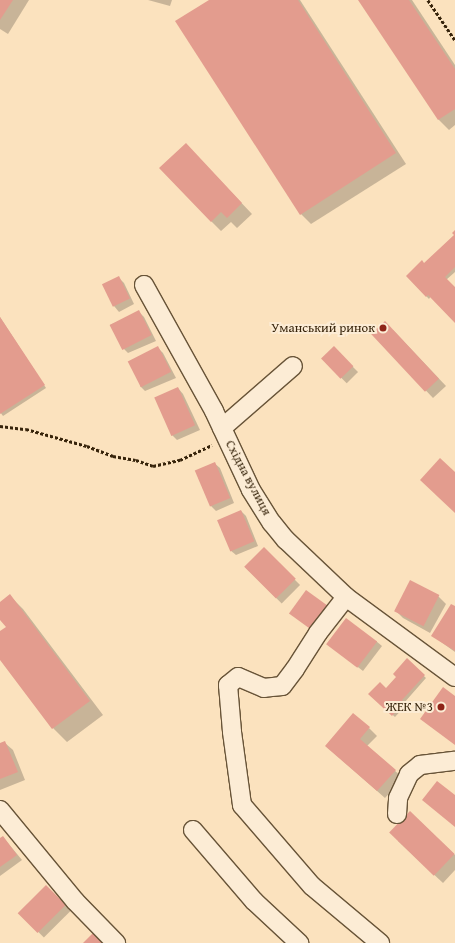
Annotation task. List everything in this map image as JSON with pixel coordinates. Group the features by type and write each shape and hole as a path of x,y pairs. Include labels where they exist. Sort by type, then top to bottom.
{"street":[{"name":"Східна вулиця","path":"144,285 225,433 251,490 272,523 286,540 346,597 455,677"},
{"path":"225,433 293,366"},
{"path":"346,597 318,633 295,669 282,686 264,688 238,677 228,685 232,732 242,805 312,886 380,943"},
{"path":"397,814 398,798 409,774 420,765 455,761"},
{"path":"0,810 75,902 116,943"},
{"path":"193,830 254,901 299,943"}],"path":[{"path":"428,0 455,40"},
{"path":"0,426 26,429 87,446 113,456 136,460 153,466 180,460 225,433"}],"building":[{"path":"0,0 13,0 0,20"},
{"path":"209,0 298,0 396,153 300,215 175,21"},
{"path":"358,0 409,0 455,69 455,109 438,120"},
{"path":"186,143 242,203 227,218 221,212 211,222 159,168"},
{"path":"455,230 455,267 445,277 455,287 455,323 428,295 426,297 406,276 422,260 424,263 454,235 452,233"},
{"path":"119,276 130,298 113,307 102,284"},
{"path":"139,310 152,335 122,350 110,325"},
{"path":"0,317 45,385 0,414"},
{"path":"385,321 439,379 425,392 371,334"},
{"path":"158,346 171,372 141,387 128,361"},
{"path":"334,346 353,366 341,379 321,359"},
{"path":"178,387 195,425 171,436 154,398"},
{"path":"440,458 455,472 455,513 420,480"},
{"path":"215,462 230,498 210,506 195,471"},
{"path":"241,510 254,541 230,551 217,520"},
{"path":"264,547 296,579 276,599 244,567"},
{"path":"410,580 439,595 424,626 394,611"},
{"path":"306,590 329,607 312,631 289,613"},
{"path":"10,594 90,701 52,729 0,660 0,631 6,627 0,620 0,602"},
{"path":"451,604 455,606 455,651 431,636"},
{"path":"346,618 377,641 357,668 326,644"},
{"path":"407,658 425,675 402,700 404,702 392,716 368,694 380,682 386,688 396,677 393,674"},
{"name":"ЖЕК №3","path":"443,687 455,696 455,745 420,719"},
{"path":"353,713 370,727 360,739 396,770 377,791 325,746"},
{"path":"5,741 18,772 0,779 0,743"},
{"path":"437,781 455,795 455,827 422,800"},
{"path":"410,811 455,854 434,876 389,833"},
{"path":"3,836 17,855 0,867 0,838"},
{"path":"46,885 66,905 38,933 18,913"},
{"path":"95,931 107,943 83,943"}],"place":[{"name":"Уманський ринок","path":"383,328"},
{"name":"ЖЕК №3","path":"441,707"}]}
